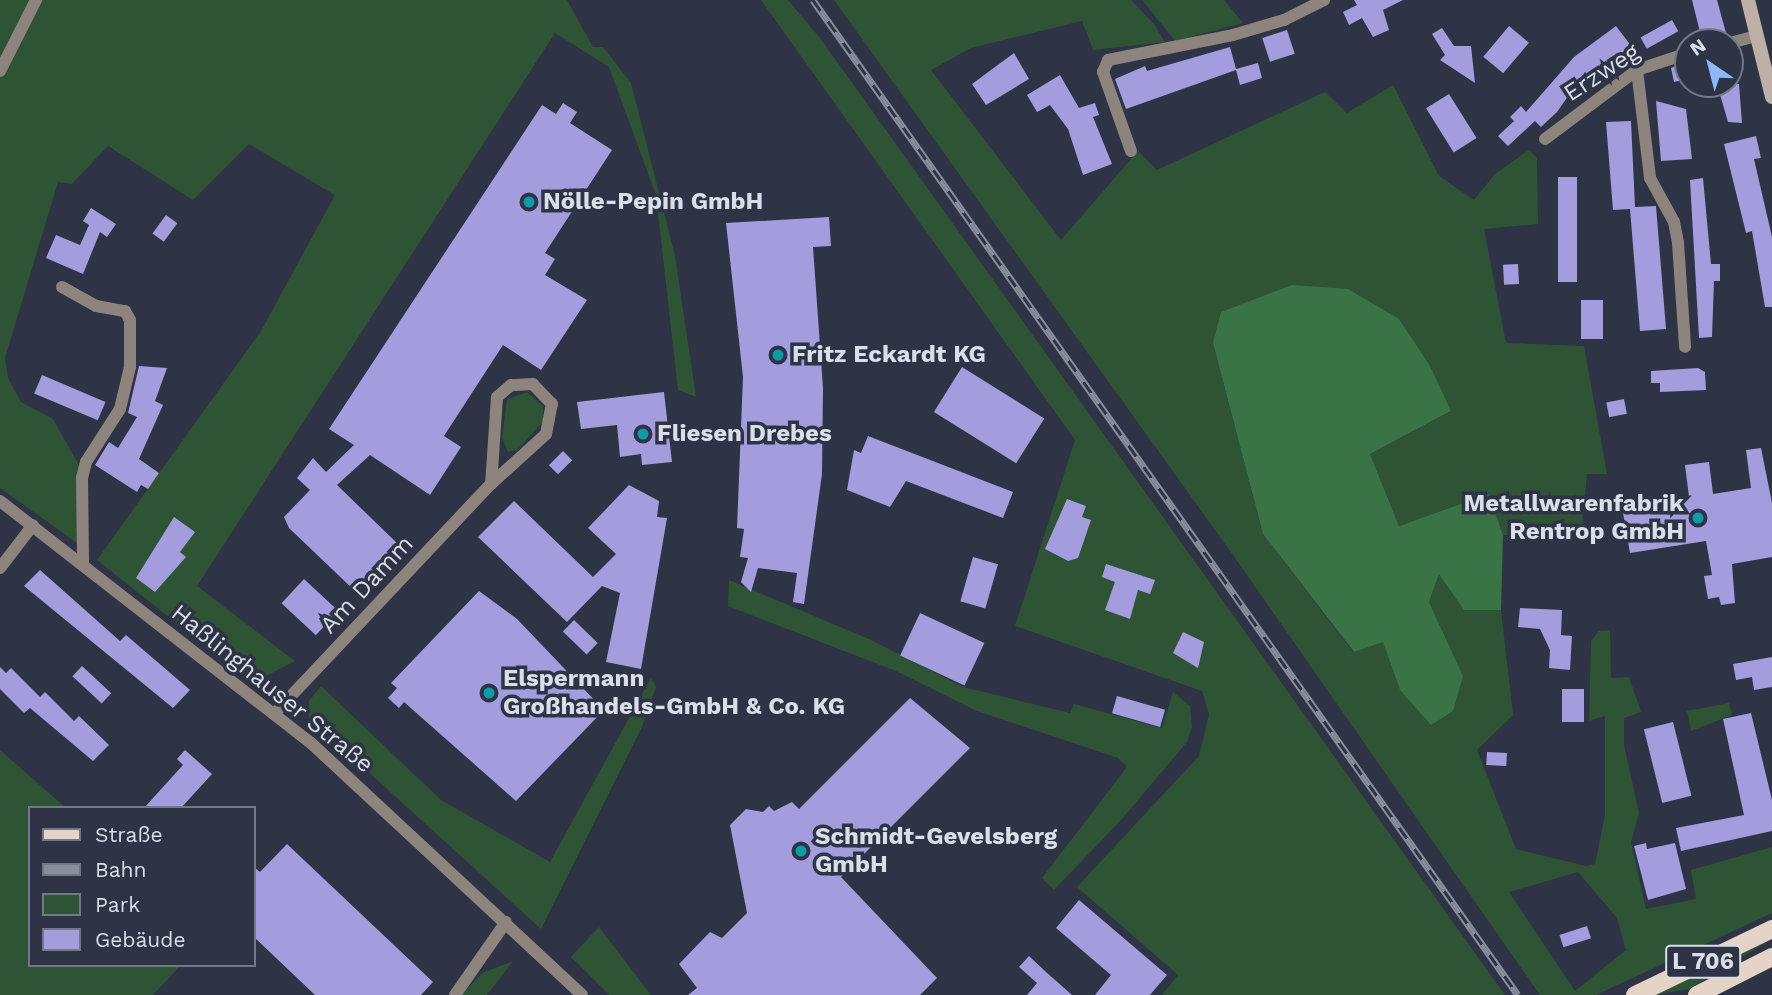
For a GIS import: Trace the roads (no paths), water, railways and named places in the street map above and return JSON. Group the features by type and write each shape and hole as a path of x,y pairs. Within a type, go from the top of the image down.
{"main road":[{"path":"1748,0 1772,97"},
{"name":"L 706","path":"1635,995 1772,929"},
{"name":"L 706","path":"1697,995 1772,957"}],"street":[{"path":"0,71 36,0"},
{"path":"1131,151 1103,72 1108,60 1233,35 1284,20 1324,0"},
{"path":"1744,39 1757,36"},
{"name":"Erzweg","path":"1545,139 1637,70 1674,58"},
{"path":"1637,70 1650,178 1676,232 1685,347"},
{"path":"62,287 96,306 125,311 130,320 130,367 120,409 86,462 82,478 83,564"},
{"name":"Am Damm","path":"274,714 491,484 552,424 552,404 533,384 511,385 497,397 491,484"},
{"name":"Haßlinghauser Straße","path":"0,501 274,714 408,828 582,995"},
{"path":"0,568 33,525"},
{"path":"455,995 506,922"}],"railway":[{"path":"813,0 1518,995"}],"place":[{"name":"Nölle-Pepin GmbH","path":"529,202"},
{"name":"Fritz Eckardt KG","path":"778,355"},
{"name":"Fliesen Drebes","path":"643,434"},
{"name":"Metallwarenfabrik Rentrop GmbH","path":"1698,518"},
{"name":"Elspermann Großhandels-GmbH & Co. KG","path":"489,693"},
{"name":"Schmidt-Gevelsberg GmbH","path":"801,851"}]}
